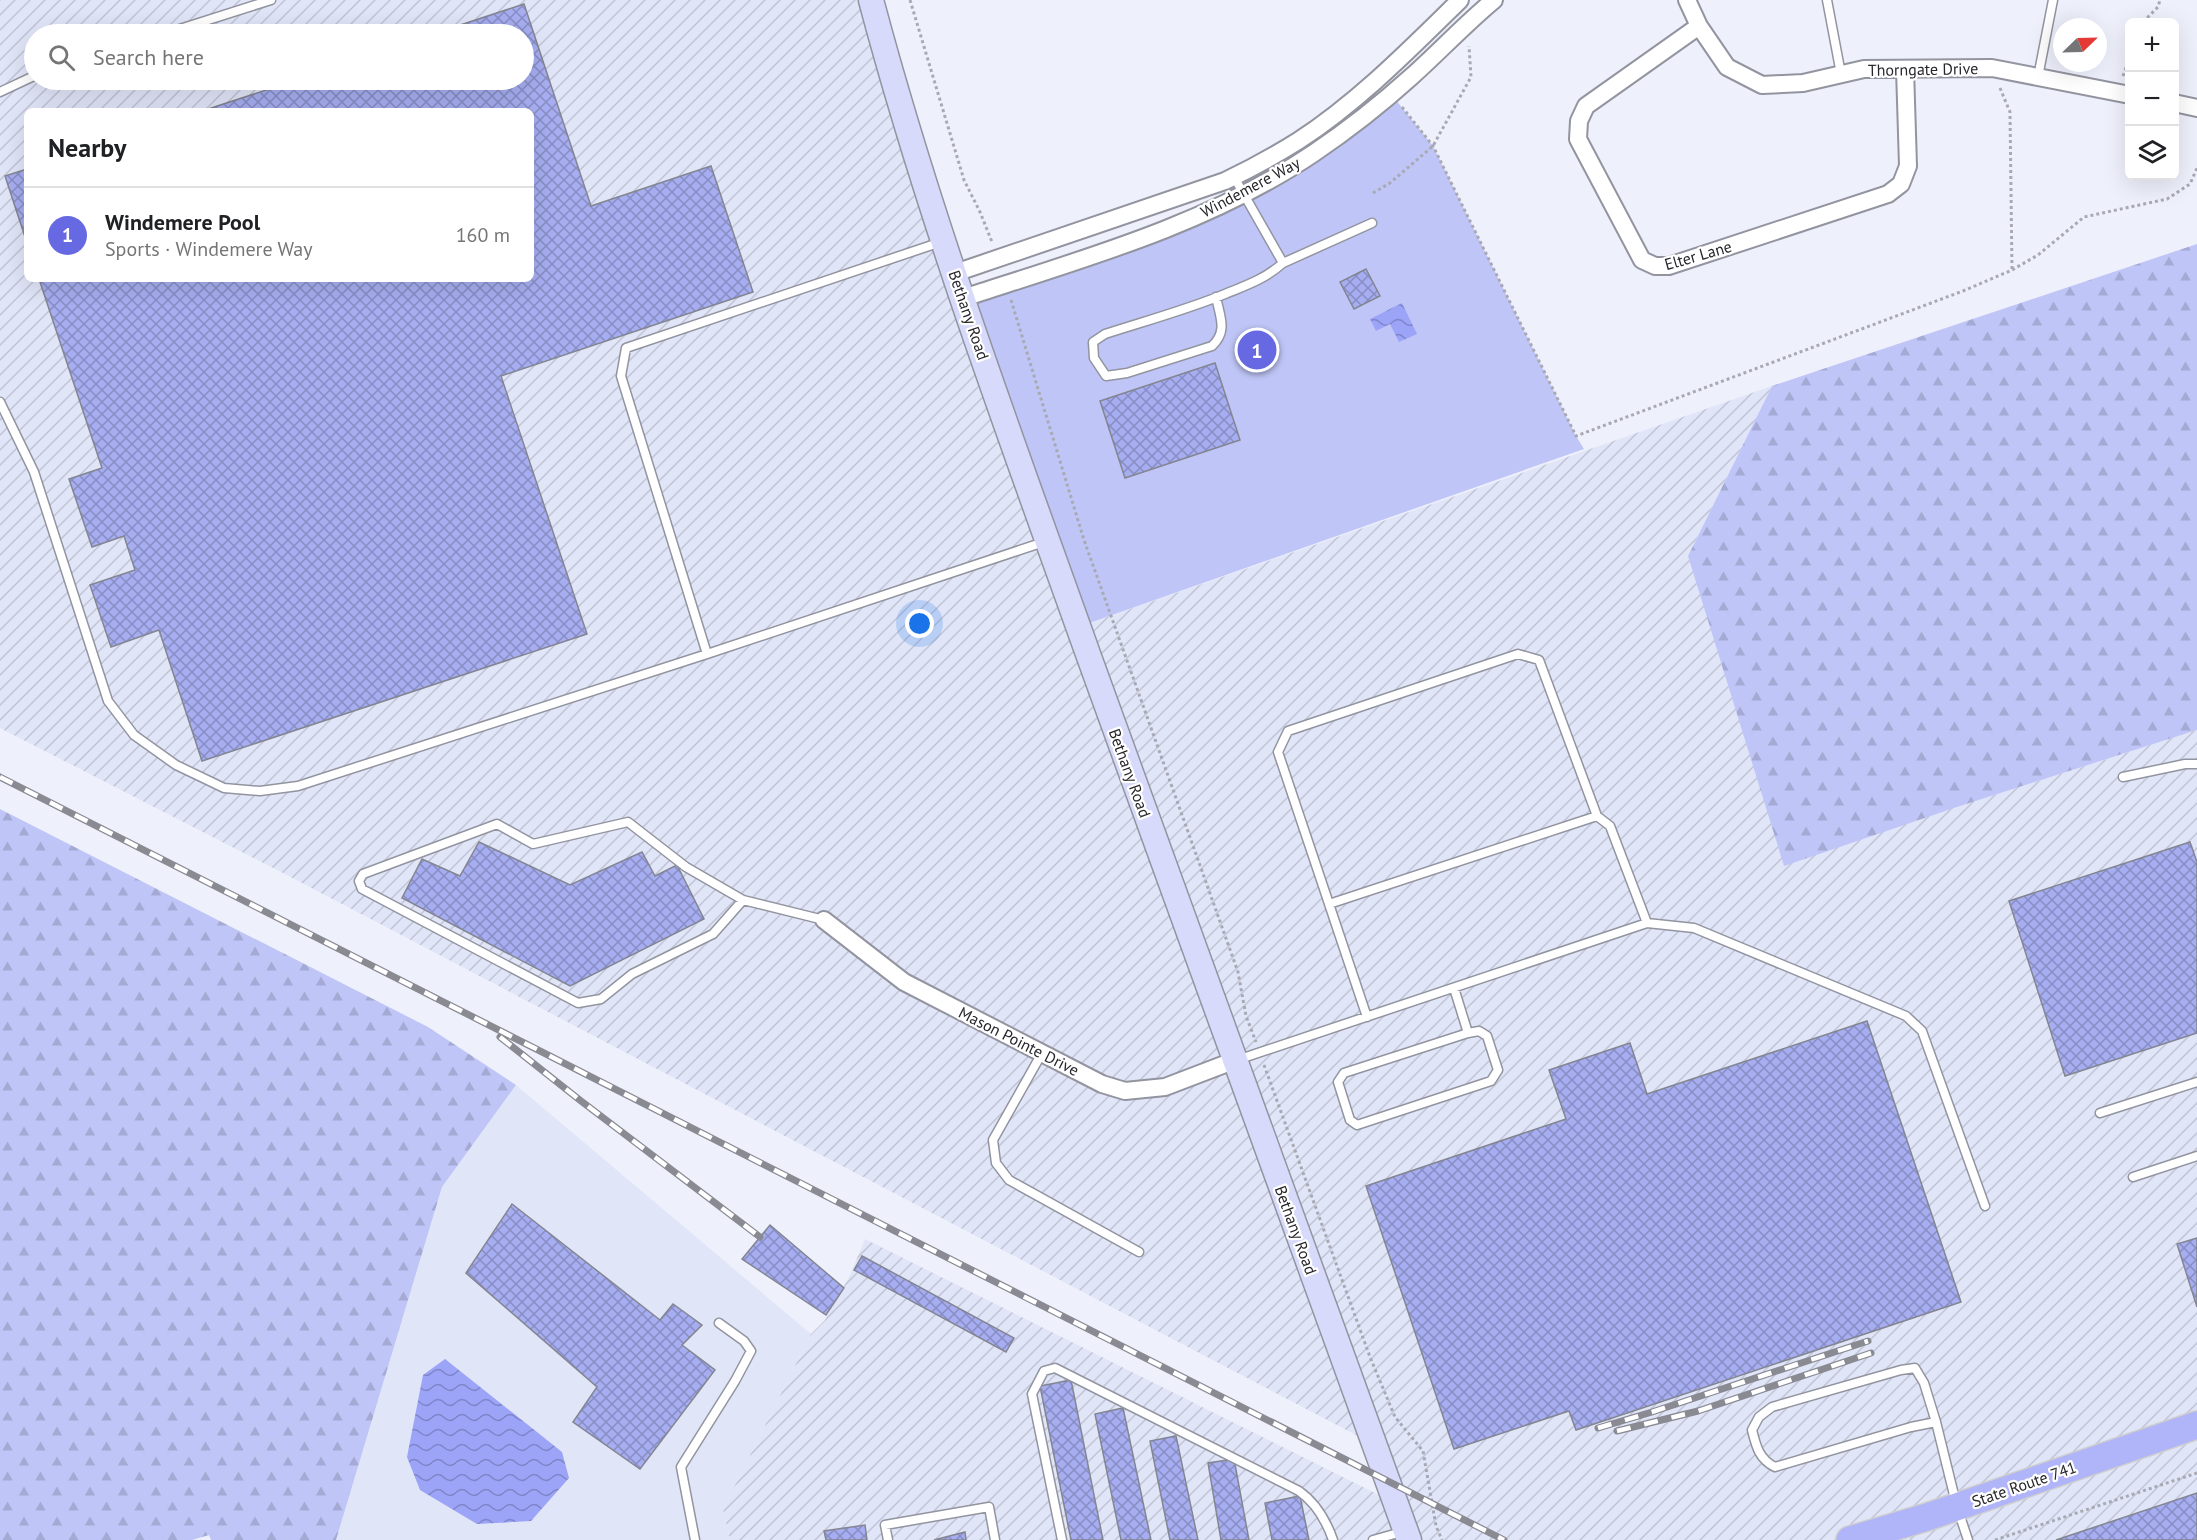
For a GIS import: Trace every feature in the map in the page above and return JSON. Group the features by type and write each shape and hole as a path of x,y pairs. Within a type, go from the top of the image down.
{"main road":[{"name":"Bethany Road","path":"872,0 904,118 1047,541 1233,1061 1407,1536"},
{"name":"State Route 741","path":"1850,1540 1957,1507 2197,1425"}],"street":[{"name":"Windemere Way","path":"955,273 1234,177 1299,140 1340,110 1380,77 1460,0"},
{"name":"Windemere Way","path":"963,298 1113,249 1178,224 1242,194 1313,154 1359,122 1494,0"},
{"name":"Thorngate Drive","path":"1687,0 1699,26 1727,67 1762,85 1803,83 1864,69 1992,68 2125,93"},
{"name":"Elter Lane","path":"1699,26 1586,106 1579,121 1578,139 1642,260 1655,266 1670,266 1888,194 1901,184 1908,166 1905,69"},
{"path":"2179,104 2197,108"},
{"name":"Mason Pointe Drive","path":"824,920 904,982 1102,1084 1125,1091 1165,1087 1233,1061"}],"lane":[{"path":"195,24 271,0"},
{"path":"1827,0 1841,74"},
{"path":"2038,77 2053,0"},
{"path":"0,92 24,81"},
{"path":"1234,177 1283,263"},
{"path":"1216,297 1222,326 1221,338 1212,346 1127,373 1106,376 1094,358 1093,342 1105,334 1193,307 1216,297 1267,277 1283,263 1372,223"},
{"path":"707,654 621,376 626,348 944,240"},
{"path":"0,402 34,472 108,701 134,735 176,765 224,788 260,791 298,786 1047,541"},
{"path":"1366,1017 1278,752 1288,731 1518,654 1539,660 1597,816 1610,826 1647,923"},
{"path":"2123,777 2185,764 2197,764"},
{"path":"1329,904 1597,816"},
{"path":"743,900 713,934 632,974 602,999 578,1003 362,889 359,881 363,874 497,824 533,844 628,822 686,867 743,900 824,920"},
{"path":"1233,1061 1647,923 1694,927 1906,1016 1922,1031 1985,1206"},
{"path":"1454,988 1468,1033"},
{"path":"1479,1031 1487,1036 1498,1070 1491,1081 1357,1125 1350,1120 1338,1082 1344,1073 1468,1033 1479,1031"},
{"path":"1042,1053 993,1140 996,1163 1009,1180 1139,1252"},
{"path":"2100,1113 2197,1082"},
{"path":"2133,1177 2197,1156"},
{"path":"695,1540 681,1467 735,1381 751,1351 744,1341 719,1323"},
{"path":"1062,1540 1032,1394 1044,1371 1055,1368 1299,1491 1312,1501 1329,1528 1333,1540"},
{"path":"1936,1422 1902,1429 1775,1467 1765,1462 1756,1447 1752,1430 1759,1418 1772,1407 1915,1368 1924,1383 1936,1422 1957,1507 1968,1540"},
{"path":"888,1540 885,1525 989,1507 995,1540"},
{"path":"1373,1540 1407,1536"}],"path":[{"path":"910,0 964,180 994,248"},
{"path":"2147,18 2158,7 2160,0"},
{"path":"1372,193 1390,183 1433,146 1471,77 1467,24"},
{"path":"1992,68 2010,112 2012,270"},
{"path":"1391,94 1433,146 1576,436 1952,296 2012,270 2038,255 2084,217 2167,199 2190,184 2197,168"},
{"path":"1009,292 1084,540 1238,972 1246,1016 1370,1357 1395,1417 1423,1451 1436,1526 1442,1540"},
{"path":"1995,1540 2197,1473"}],"shaded area":[{"path":"0,0 871,0 1078,627 1772,386 1688,556 1954,808 2197,730 2197,1540 730,1540 723,1509 811,1334 825,1320 849,1277 865,1239 1395,1503 1375,1445 281,872 0,728"},
{"path":"516,1085 811,1334 723,1509 730,1540 336,1540 442,1187"}],"green space":[{"path":"1391,94 1433,146 1584,449 1078,627 963,298 1241,195"},
{"path":"2197,244 2197,730 1954,808 1784,866 1688,556 1772,386"},
{"path":"0,809 428,1027 516,1085 442,1187 336,1540 211,1540 209,1535 192,1540 0,1540"}],"water":[{"path":"1402,303 1417,334 1399,342 1390,324 1376,331 1370,319"},
{"path":"445,1359 562,1452 569,1478 531,1521 477,1524 420,1490 407,1457 423,1375"}],"building":[{"path":"524,4 531,24 463,24"},
{"path":"534,34 591,206 711,166 753,292 501,376 587,634 202,761 159,630 111,647 90,585 135,570 124,536 92,547 69,479 102,468 40,282 534,282 534,108 211,108 266,90 534,90"},
{"path":"24,170 24,234 5,176"},
{"path":"1366,269 1380,296 1354,309 1340,282"},
{"path":"1215,363 1240,440 1125,478 1100,401"},
{"path":"479,842 570,885 642,852 655,876 677,865 704,919 570,986 402,898 422,859 460,876"},
{"path":"2190,842 2197,862 2197,1033 2065,1076 2009,901"},
{"path":"1867,1021 1961,1302 1576,1430 1569,1411 1454,1449 1366,1186 1566,1119 1549,1070 1630,1043 1647,1094"},
{"path":"512,1204 660,1320 673,1304 702,1325 682,1345 715,1370 640,1469 573,1422 597,1387 466,1273"},
{"path":"770,1225 844,1288 826,1315 742,1259"},
{"path":"2197,1238 2197,1307 2177,1244"},
{"path":"862,1256 1014,1338 1006,1352 854,1270"},
{"path":"1071,1380 1103,1540 1071,1540 1040,1386"},
{"path":"1123,1408 1151,1540 1121,1540 1095,1414"},
{"path":"1176,1436 1198,1540 1170,1540 1150,1441"},
{"path":"1234,1459 1249,1540 1221,1540 1208,1463"},
{"path":"2197,1493 2197,1540 2056,1540"},
{"path":"1300,1496 1309,1540 1272,1540 1265,1503"},
{"path":"865,1525 867,1540 826,1540 824,1531"},
{"path":"965,1532 966,1540 934,1540"}],"railway":[{"path":"0,777 1504,1540"},
{"path":"500,1037 760,1237"},
{"path":"1598,1428 1868,1341"},
{"path":"1617,1431 1698,1411 1871,1353"}],"place":[{"name":"Windemere Pool","path":"1257,350"}]}
